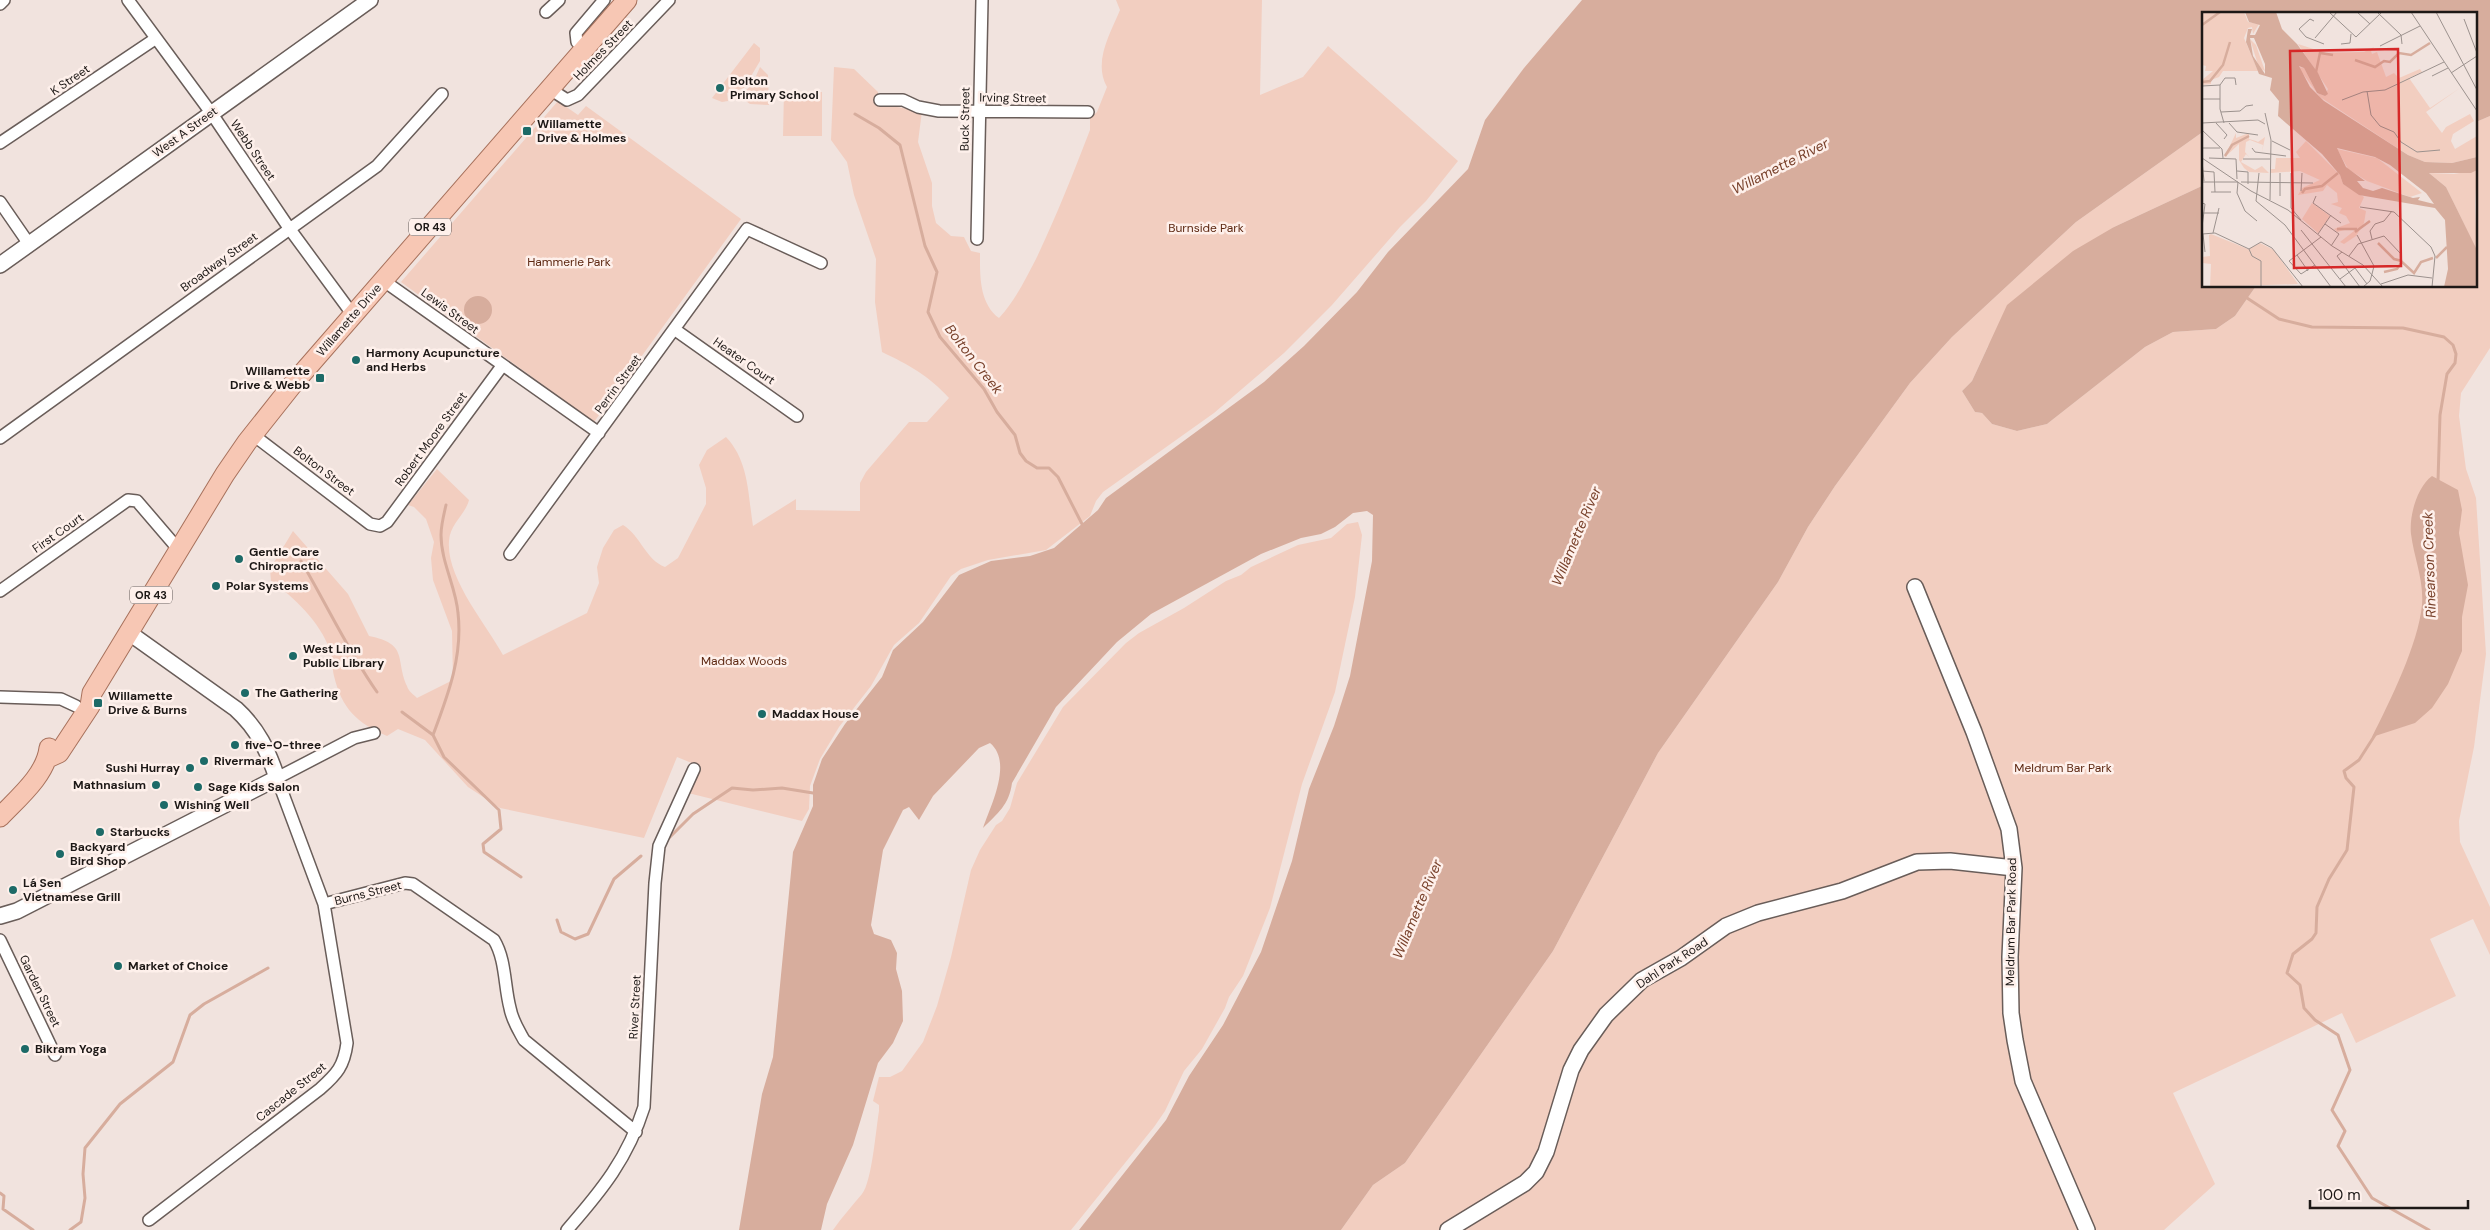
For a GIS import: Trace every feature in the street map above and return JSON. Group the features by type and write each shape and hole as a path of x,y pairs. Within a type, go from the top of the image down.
{"main road":[{"name":"Willamette Drive","path":"48,758 59,753 90,706 92,692 225,474 252,434 627,0"},
{"name":"Willamette Drive","path":"0,817 26,790 48,758 49,745 80,700 92,692"}],"street":[{"path":"0,4 4,0"},
{"name":"Webb Street","path":"128,0 212,114 289,228 353,315"},
{"name":"West A Street","path":"0,265 370,0"},
{"path":"546,12 559,0"},
{"path":"585,48 577,42 576,33 604,0"},
{"name":"Holmes Street","path":"550,90 567,100 578,95 669,0"},
{"name":"Buck Street","path":"977,239 982,0"},
{"name":"K Street","path":"0,143 155,39"},
{"name":"Broadway Street","path":"0,438 377,166 442,94"},
{"name":"Irving Street","path":"880,100 903,100 918,107 939,111 1088,112"},
{"path":"0,202 29,244"},
{"name":"Perrin Street","path":"510,554 747,229 822,263"},
{"name":"Lewis Street","path":"384,281 599,433"},
{"name":"Heater Court","path":"674,329 798,416"},
{"name":"Robert Moore Street","path":"380,526 387,522 502,366"},
{"name":"Bolton Street","path":"252,434 370,524 380,526"},
{"name":"First Court","path":"0,591 125,502 133,499 140,504 179,550"},
{"name":"Meldrum Bar Park Road","path":"1915,587 2003,810 2012,845 2014,868 2010,943 2010,990 2011,1013 2018,1057 2033,1106 2087,1230"},
{"name":"Burns Street","path":"128,632 236,709 247,719 263,741 324,904 405,883 413,884 494,940 500,952 510,1009 515,1024 524,1040 636,1132"},
{"path":"0,697 61,699 76,706"},
{"path":"0,916 17,911 69,885 354,738 374,733"},
{"name":"River Street","path":"567,1230 610,1180 636,1132 644,1107 655,883 659,846 694,769"},
{"name":"Dahl Park Road","path":"1448,1230 1526,1183 1536,1172 1546,1152 1571,1070 1581,1050 1606,1015 1642,980 1681,958 1726,926 1758,913 1842,891 1917,862 1932,860 2014,868"},
{"name":"Cascade Street","path":"149,1220 320,1089 335,1076 345,1060 347,1043 324,904"},
{"name":"Garden Street","path":"0,940 55,1055"}],"green space":[{"path":"1116,0 1262,0 1260,95 1303,77 1328,46 1458,161 1426,201 1400,227 1332,305 1284,353 1214,413 1103,492 1096,501 1090,516 1046,550 988,560 961,569 951,576 919,623 894,645 871,686 839,727 820,759 810,786 809,809 802,821 688,793 699,766 677,757 644,838 500,808 468,787 425,740 398,729 387,736 367,726 352,714 337,688 331,653 326,640 305,611 271,581 270,569 293,531 348,594 369,636 382,639 395,648 408,688 417,698 453,680 452,631 433,580 431,558 434,542 426,519 414,507 408,505 437,469 469,500 450,535 450,555 460,585 503,655 587,613 599,583 597,567 603,548 614,530 623,525 629,529 658,564 665,567 678,558 706,504 706,488 699,465 707,450 726,437 734,446 743,468 753,526 796,499 796,510 860,511 860,483 866,472 909,422 927,422 949,398 918,371 882,352 875,302 876,259 854,195 847,162 831,140 834,67 854,69 878,92 878,104 922,111 918,142 932,183 932,206 936,223 951,236 964,237 971,251 980,253 984,297 992,312 999,318 1015,297 1036,259 1090,130 1090,118 1097,112 1107,87 1103,77 1102,58 1104,48 1120,10"},
{"path":"754,43 760,48 760,61 744,88 727,93 728,101 722,102 712,98"},
{"path":"760,67 768,75 769,105 750,104 739,96 752,85"},
{"path":"784,91 822,92 822,136 783,136"},
{"name":"Hammerle Park","path":"558,101 578,115 586,106 741,219 594,422 401,282"},
{"name":"Meldrum Bar Park","path":"2490,116 2490,348 2461,393 2459,416 2466,469 2476,498 2486,654 2474,747 2459,821 2460,842 2490,907 2490,955 2473,919 2430,939 2456,996 2356,1043 2342,1013 2173,1093 2215,1184 2164,1230 1341,1230 1373,1185 1405,1163 1553,951 1658,753 1778,582 1808,527 1835,486 1910,383 1952,337 2076,222 2202,132 2202,186 2114,227 1988,346 1972,381 1962,391 1975,412 1982,413 1992,424 2017,431 2047,424 2145,347 2173,332 2216,329 2235,316 2255,288 2478,288 2478,121"},
{"path":"1358,522 1362,535 1355,597 1335,692 1302,784 1270,908 1243,976 1229,997 1225,1008 1202,1049 1184,1071 1165,1111 1154,1127 1071,1230 833,1230 865,1188 873,1154 879,1111 879,1105 873,1101 879,1077 890,1077 902,1071 923,1042 937,1006 951,957 971,870 980,850 996,825 1002,821 1010,808 1017,783 1063,707 1126,643 1139,633 1184,608 1226,581 1241,575 1251,567 1298,545 1331,538 1347,524"}],"water":[{"name":"Willamette River","path":"1582,0 2490,0 2490,116 2478,121 2478,12 2202,12 2202,132 2076,222 1952,337 1910,383 1835,486 1808,527 1778,582 1658,753 1553,951 1405,1163 1373,1185 1341,1230 1079,1230 1166,1120 1189,1076 1223,1025 1261,952 1292,861 1309,789 1334,726 1350,676 1372,561 1373,515 1367,511 1353,513 1335,527 1321,534 1301,538 1261,554 1151,614 1117,642 1056,707 1012,783 1011,791 1005,803 983,828 995,796 1000,772 1000,761 997,751 990,743 979,748 933,796 919,820 909,807 903,810 883,850 871,925 874,934 891,940 897,953 896,969 902,991 903,1021 893,1043 878,1063 853,1145 827,1204 821,1230 739,1230 762,1094 773,1057 793,852 813,806 813,785 822,759 845,724 882,677 893,650 923,622 959,575 991,561 1030,556 1054,548 1098,510 1106,498 1264,382 1304,346 1357,292 1388,252 1468,169 1485,120 1524,68"},
{"path":"2202,186 2202,288 2255,288 2235,316 2216,329 2173,332 2145,347 2047,424 2017,431 1992,424 1982,413 1975,412 1962,391 1972,381 2007,305 2073,251 2114,227"},
{"path":"478,296 488,300 492,310 488,320 478,324 468,320 464,310 468,300"},
{"path":"2432,476 2458,490 2462,510 2459,533 2468,585 2462,617 2462,651 2448,684 2432,708 2415,723 2372,737 2409,655 2419,621 2422,605 2422,587 2412,543 2411,519 2418,494"}],"waterway":[{"name":"Bolton Creek","path":"855,114 879,128 900,145 925,246 937,272 928,312 940,337 984,389 997,412 1015,435 1020,453 1026,461 1037,468 1049,468 1058,477 1082,524"},
{"name":"Rinearson Creek","path":"2247,298 2279,319 2312,327 2403,328 2444,337 2453,345 2456,354 2455,363 2447,374 2440,415 2438,481"},
{"path":"433,735 453,675 459,629 457,603 443,555 441,535 446,505"},
{"path":"301,561 347,644 377,692"},
{"path":"402,712 433,735 444,757 499,810 501,829 483,844 484,852 521,877"},
{"name":"Rinearson Creek","path":"2375,735 2359,760 2344,771 2346,778 2354,787 2347,850 2329,879 2317,907 2316,933 2312,939 2293,954 2287,973 2300,985 2304,1008 2315,1020 2338,1035 2350,1070 2332,1110 2345,1131 2338,1146 2372,1198 2429,1230"},
{"path":"669,838 693,814 732,788 753,790 782,788 813,793"},
{"path":"557,920 561,932 575,939 588,934 614,879 641,856"},
{"path":"70,1230 81,1222 85,1198 83,1174 85,1148 120,1104 173,1062 190,1015 204,1004 268,968"},
{"path":"0,1193 4,1196 3,1209 33,1230"}],"place":[{"name":"Bolton Primary School","path":"720,88"},
{"name":"Willamette Drive & Holmes","path":"527,131"},
{"name":"Harmony Acupuncture and Herbs","path":"356,360"},
{"name":"Willamette Drive & Webb","path":"320,378"},
{"name":"Gentle Care Chiropractic","path":"239,559"},
{"name":"Polar Systems","path":"216,586"},
{"name":"West Linn Public Library","path":"293,656"},
{"name":"The Gathering","path":"245,693"},
{"name":"Willamette Drive & Burns","path":"98,703"},
{"name":"Maddax House","path":"762,714"},
{"name":"five-O-three","path":"235,745"},
{"name":"Rivermark","path":"204,761"},
{"name":"Sushi Hurray","path":"190,768"},
{"name":"Mathnasium","path":"156,785"},
{"name":"Sage Kids Salon","path":"198,787"},
{"name":"Wishing Well","path":"164,805"},
{"name":"Starbucks","path":"100,832"},
{"name":"Backyard Bird Shop","path":"60,854"},
{"name":"Lá Sen Vietnamese Grill","path":"13,890"},
{"name":"Market of Choice","path":"118,966"},
{"name":"Bikram Yoga","path":"25,1049"}],"park label":[{"name":"Burnside Park","path":"1206,228"},
{"name":"Maddax Woods","path":"744,661"}]}
